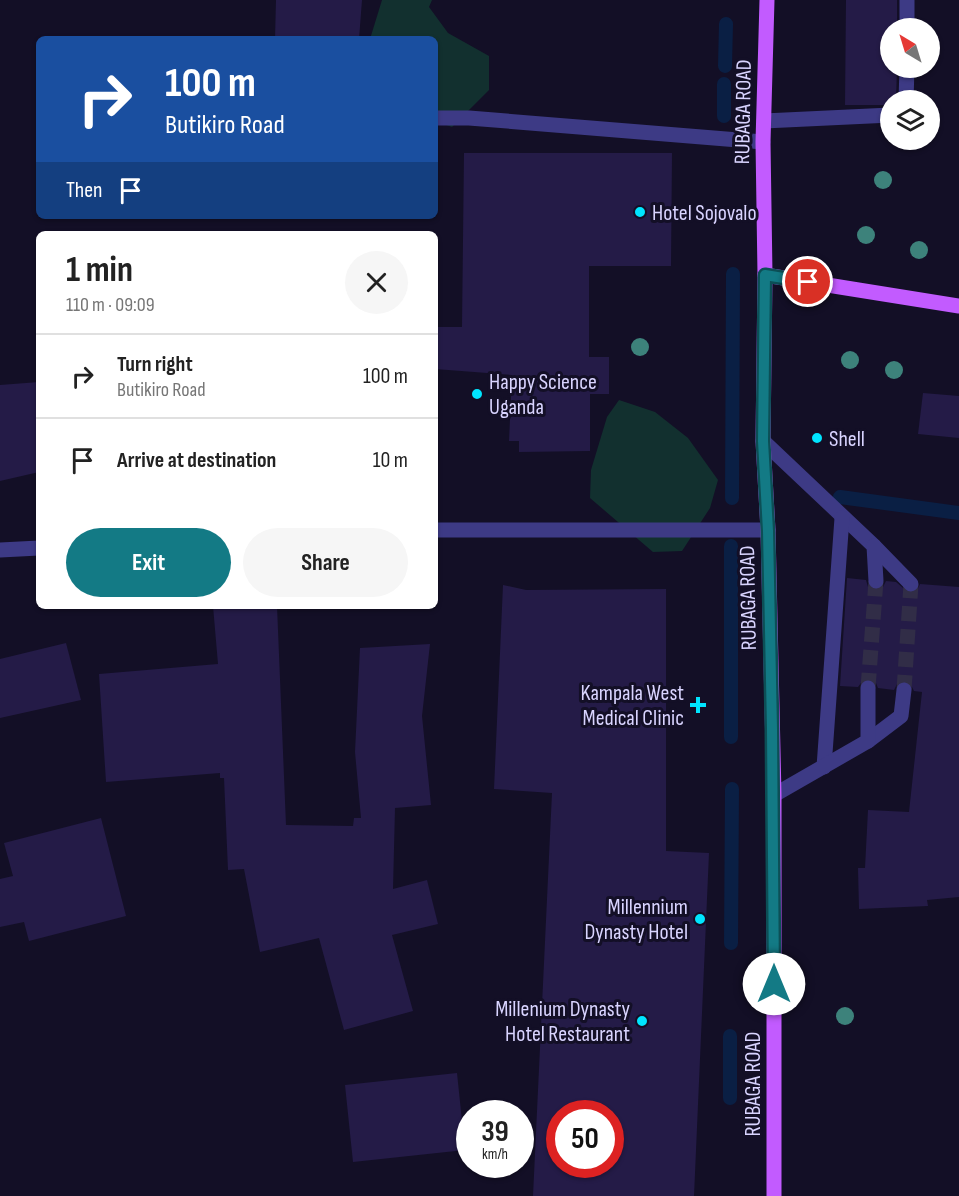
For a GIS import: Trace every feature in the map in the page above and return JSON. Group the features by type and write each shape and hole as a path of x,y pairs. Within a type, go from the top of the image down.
{"main road":[{"name":"RUBAGA ROAD","path":"766,0 763,142 765,275 763,441 768,531 774,795 774,1196"},
{"path":"765,275 959,306"}],"street":[{"path":"907,0 907,18"},
{"path":"764,121 880,116"},
{"path":"438,117 763,142"},
{"path":"763,441 911,584"},
{"path":"824,767 843,518"},
{"path":"438,530 768,531"},
{"path":"874,546 876,580"},
{"path":"0,550 36,549"},
{"path":"868,688 868,741"},
{"path":"774,795 868,741 901,716 904,690"}],"green space":[{"path":"382,0 432,0 429,7 448,33 489,56 489,90 452,127 438,122 438,36 371,36"},
{"path":"619,400 655,412 688,438 718,480 710,508 682,551 653,552 590,498 591,470 607,417"}],"building":[{"path":"276,0 362,0 359,36 275,36"},
{"path":"846,0 897,0 897,18 880,18 880,78 897,78 896,90 880,90 880,105 845,105"},
{"path":"464,153 672,153 671,266 589,266 589,357 609,357 609,394 590,394 590,451 519,452 519,441 509,441 512,375 438,369 438,327 462,327"},
{"path":"36,382 36,473 0,481 0,385"},
{"path":"923,393 959,396 959,438 918,434"},
{"path":"847,578 866,580 868,587 876,591 882,589 886,581 896,582 909,593 917,591 920,584 959,587 959,897 927,900 928,906 859,909 858,868 865,868 868,810 909,812 922,692 914,691 910,683 905,680 897,684 894,690 878,688 876,683 869,678 863,680 858,687 840,686"},
{"path":"503,585 526,590 666,589 666,851 709,853 694,1196 533,1196 552,793 494,789"},
{"path":"213,609 277,609 286,825 353,826 354,818 361,818 355,752 360,648 430,644 422,716 431,805 395,808 393,889 427,880 438,924 392,935 413,1011 344,1030 319,938 260,952 244,869 228,870 224,778 220,778 220,773 106,782 99,674 218,664"},
{"path":"66,643 81,700 0,718 0,659"},
{"path":"101,818 126,916 29,941 24,922 0,927 0,879 13,876 4,843"},
{"path":"457,1073 460,1100 456,1100 456,1151 353,1162 345,1085"}],"waterway":[{"path":"725,66 726,24"},
{"path":"724,84 724,116"},
{"path":"732,498 733,274"},
{"path":"840,497 959,513"},
{"path":"731,546 731,737"},
{"path":"731,943 732,789"},
{"path":"730,1036 730,1098"}],"tunnel":[{"path":"868,688 876,581"},
{"path":"904,690 911,584"}],"place":[{"name":"Hotel Sojovalo","path":"640,212"},
{"name":"Happy Science Uganda","path":"477,394"},
{"name":"Shell","path":"817,438"},
{"name":"Kampala West Medical Clinic","path":"698,705"},
{"name":"Millennium Dynasty Hotel","path":"700,919"},
{"name":"Millenium Dynasty Hotel Restaurant","path":"642,1021"}],"route":[{"path":"774,984 774,795 768,531 763,441 765,275 808,282"}]}
